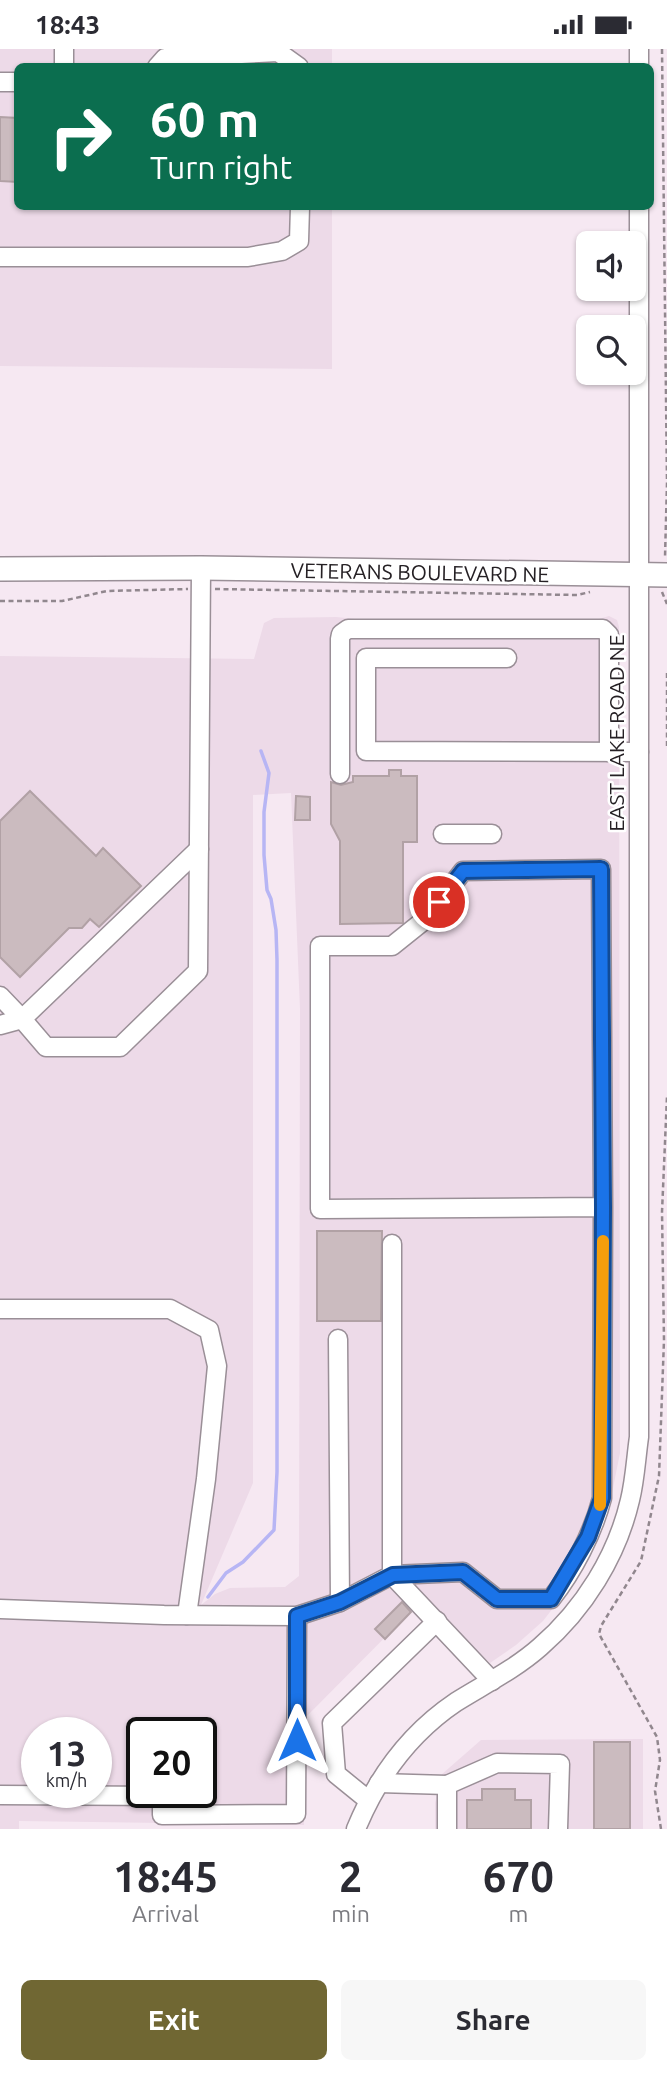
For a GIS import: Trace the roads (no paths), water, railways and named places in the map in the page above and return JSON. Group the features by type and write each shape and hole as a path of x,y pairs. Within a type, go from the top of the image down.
{"main road":[{"name":"VETERANS BOULEVARD NE","path":"0,556 201,579"},
{"name":"VETERANS BOULEVARD NE","path":"0,569 201,579 639,575 664,584"}],"street":[{"path":"161,63 165,58 278,53 293,63"},
{"path":"0,257 248,257 282,251 299,241 300,210"},
{"name":"EAST LAKE ROAD NE","path":"356,1829 368,1800 419,1730 542,1646 579,1606 618,1543 631,1498 639,1437 639,210"},
{"path":"0,996 46,1047 120,1047 198,971 201,579"},
{"path":"340,774 340,639 341,633 348,629 603,629 609,635 608,752"},
{"path":"508,658 366,658 366,751 639,752"},
{"path":"443,834 492,834"},
{"path":"0,1025 22,1019 200,849"},
{"path":"0,1609 297,1616 340,1602 393,1575 463,1572 497,1599 551,1599 588,1537 602,1498 603,1207 601,869 463,871 427,918 392,946 320,946 320,1209 603,1207"},
{"path":"392,1244 393,1575 492,1681"},
{"path":"0,1309 170,1310 209,1330 217,1366 206,1479 187,1615"},
{"path":"338,1339 340,1602"},
{"path":"0,1794 162,1796 162,1815 296,1814 297,1616"},
{"path":"368,1800 337,1774 332,1723 437,1622"},
{"path":"379,1783 447,1785 497,1763 560,1764 558,1829"},
{"path":"447,1785 447,1829"}],"waterway":[{"path":"208,1597 226,1573 243,1562 274,1530 277,1472 277,960 276,930 267,890 264,855 264,812 269,773 261,751"}]}
